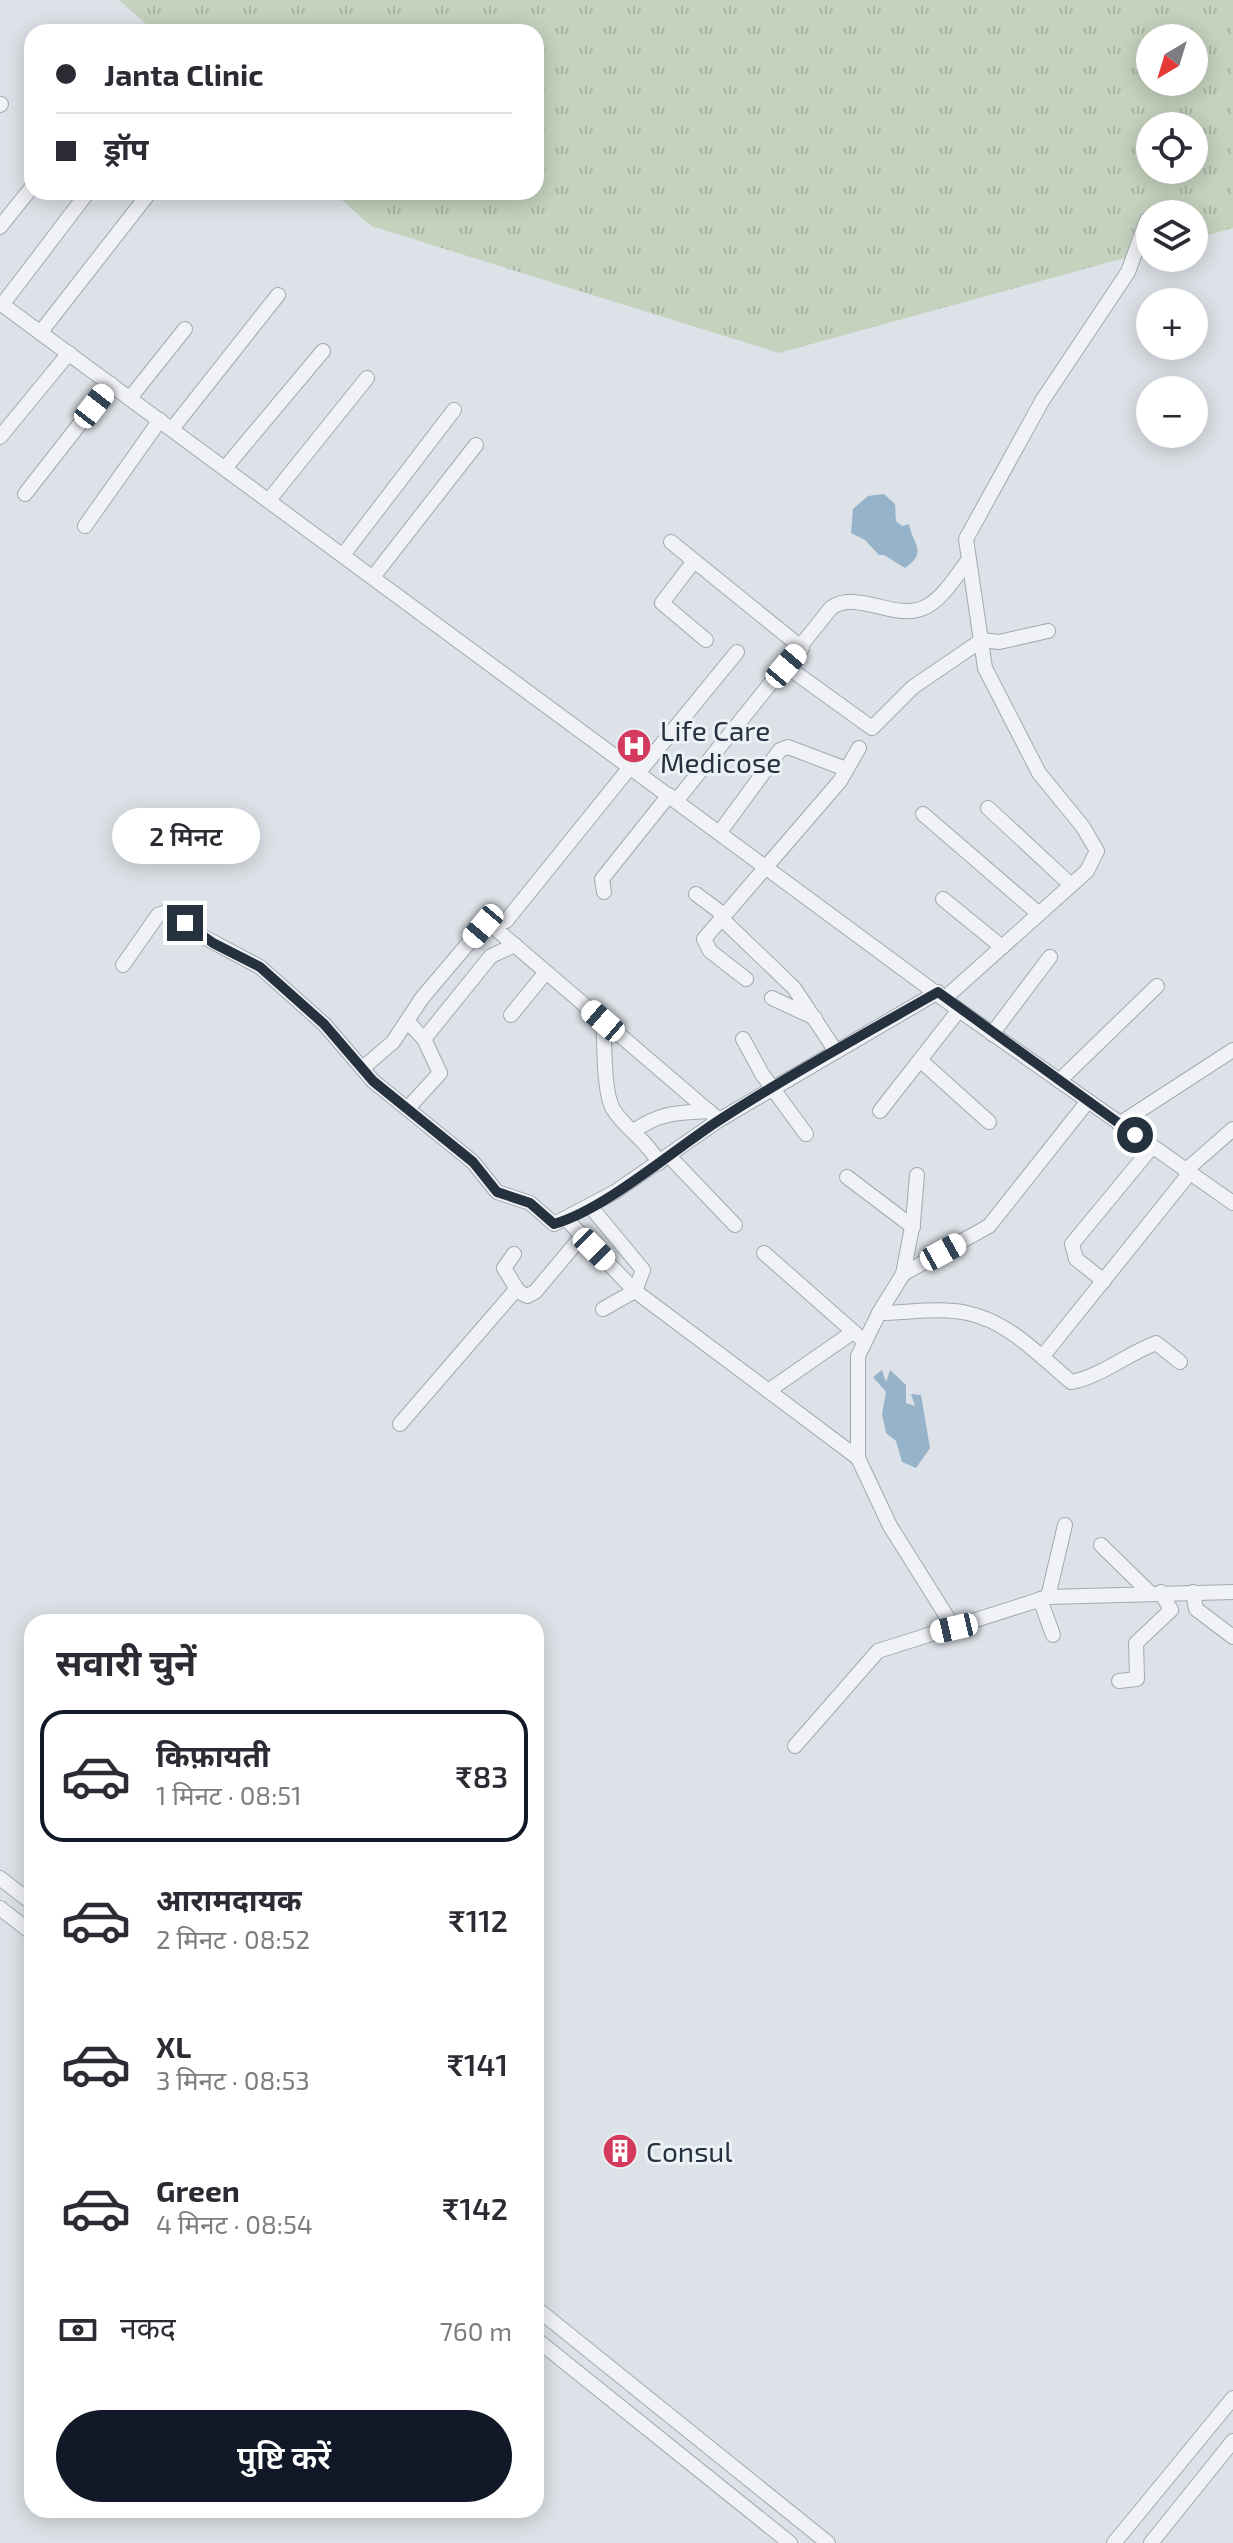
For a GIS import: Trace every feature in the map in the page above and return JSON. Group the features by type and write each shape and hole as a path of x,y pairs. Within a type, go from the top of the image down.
{"street":[{"path":"0,227 24,197"},
{"path":"82,200 1,304 959,1010 1233,1203"},
{"path":"40,333 144,200"},
{"path":"123,965 158,915 170,911 200,935 260,967 324,1024 373,1081 473,1162 497,1192 530,1203 549,1223 566,1219 590,1206 664,1159 714,1116 772,1088 835,1050 942,995 1002,947 1087,871 1097,851 1095,844 1039,773 985,668 966,539 1042,401 1128,272 1136,250"},
{"path":"85,526 166,425 278,295"},
{"path":"130,398 185,329"},
{"path":"225,468 323,351"},
{"path":"0,437 69,353"},
{"path":"269,500 367,378"},
{"path":"25,494 111,384"},
{"path":"343,555 454,410"},
{"path":"373,577 476,445"},
{"path":"671,542 802,648"},
{"path":"694,561 657,598 706,640"},
{"path":"604,892 602,879 838,603 914,611 934,602 967,562"},
{"path":"786,666 872,728 913,687 982,640 999,642 1048,631"},
{"path":"506,921 737,652"},
{"path":"720,832 780,750 788,747 846,769"},
{"path":"746,979 705,947 706,937 829,794 859,748"},
{"path":"988,808 1071,885"},
{"path":"923,814 1039,914"},
{"path":"696,894 794,988 835,1050"},
{"path":"943,899 1002,947"},
{"path":"364,1067 388,1048 483,926 490,924 714,1116"},
{"path":"424,1039 491,956 515,945"},
{"path":"992,1034 1050,957"},
{"path":"511,1015 546,972"},
{"path":"1059,1081 1157,986"},
{"path":"772,998 815,1018"},
{"path":"880,1111 959,1010"},
{"path":"407,1021 424,1039 440,1073 408,1108"},
{"path":"603,1021 609,1098 614,1111 735,1225"},
{"path":"743,1039 772,1088 806,1134"},
{"path":"1119,1124 1233,1050"},
{"path":"920,1060 989,1122"},
{"path":"903,1274 989,1226 1088,1101"},
{"path":"634,1131 657,1115 671,1111 714,1116"},
{"path":"1042,1357 1187,1173 1233,1129"},
{"path":"1104,1281 1076,1259 1072,1244 1152,1147"},
{"path":"768,1391 859,1337 879,1313 903,1274 913,1227 917,1175"},
{"path":"847,1177 913,1227"},
{"path":"590,1206 643,1270 635,1291 603,1309"},
{"path":"566,1219 635,1291 858,1458"},
{"path":"514,1254 504,1268 518,1291 527,1296 535,1292 582,1236"},
{"path":"764,1253 859,1337"},
{"path":"400,1424 518,1291"},
{"path":"879,1313 964,1312 977,1315 1020,1339 1071,1382 1093,1376 1127,1354 1156,1343 1180,1362"},
{"path":"859,1337 858,1458 890,1526 954,1628"},
{"path":"1053,1635 1044,1598 1065,1525"},
{"path":"1101,1545 1171,1610 1136,1643 1137,1679 1119,1681"},
{"path":"1193,1592 1196,1609 1233,1637"},
{"path":"795,1746 878,1651 1044,1598 1233,1592"},
{"path":"0,1878 24,1897"},
{"path":"0,1908 24,1927"},
{"path":"544,2314 828,2543"},
{"path":"544,2345 790,2543"},
{"path":"1114,2543 1233,2398"},
{"path":"1151,2543 1233,2441"}],"green space":[{"path":"119,0 1233,0 1233,228 1208,235 1208,200 1136,200 1136,255 779,353 371,226 342,200 544,200 544,24 146,24"}],"water":[{"path":"884,494 895,504 896,521 902,526 909,524 917,548 916,557 905,568 879,555 865,540 851,533 853,509 868,496"},
{"path":"882,1370 886,1382 890,1370 906,1385 906,1403 915,1406 911,1394 921,1395 930,1448 916,1468 902,1462 896,1441 886,1433 882,1414 886,1392 873,1377"}],"place":[{"name":"Life Care Medicose","path":"634,746"},
{"name":"Consul","path":"620,2151"}],"route":[{"path":"185,923 213,943 244,956 260,967 324,1024 373,1081 473,1162 497,1192 507,1198 530,1203 549,1223 557,1224 615,1192 719,1120 938,992 1135,1135"}]}
